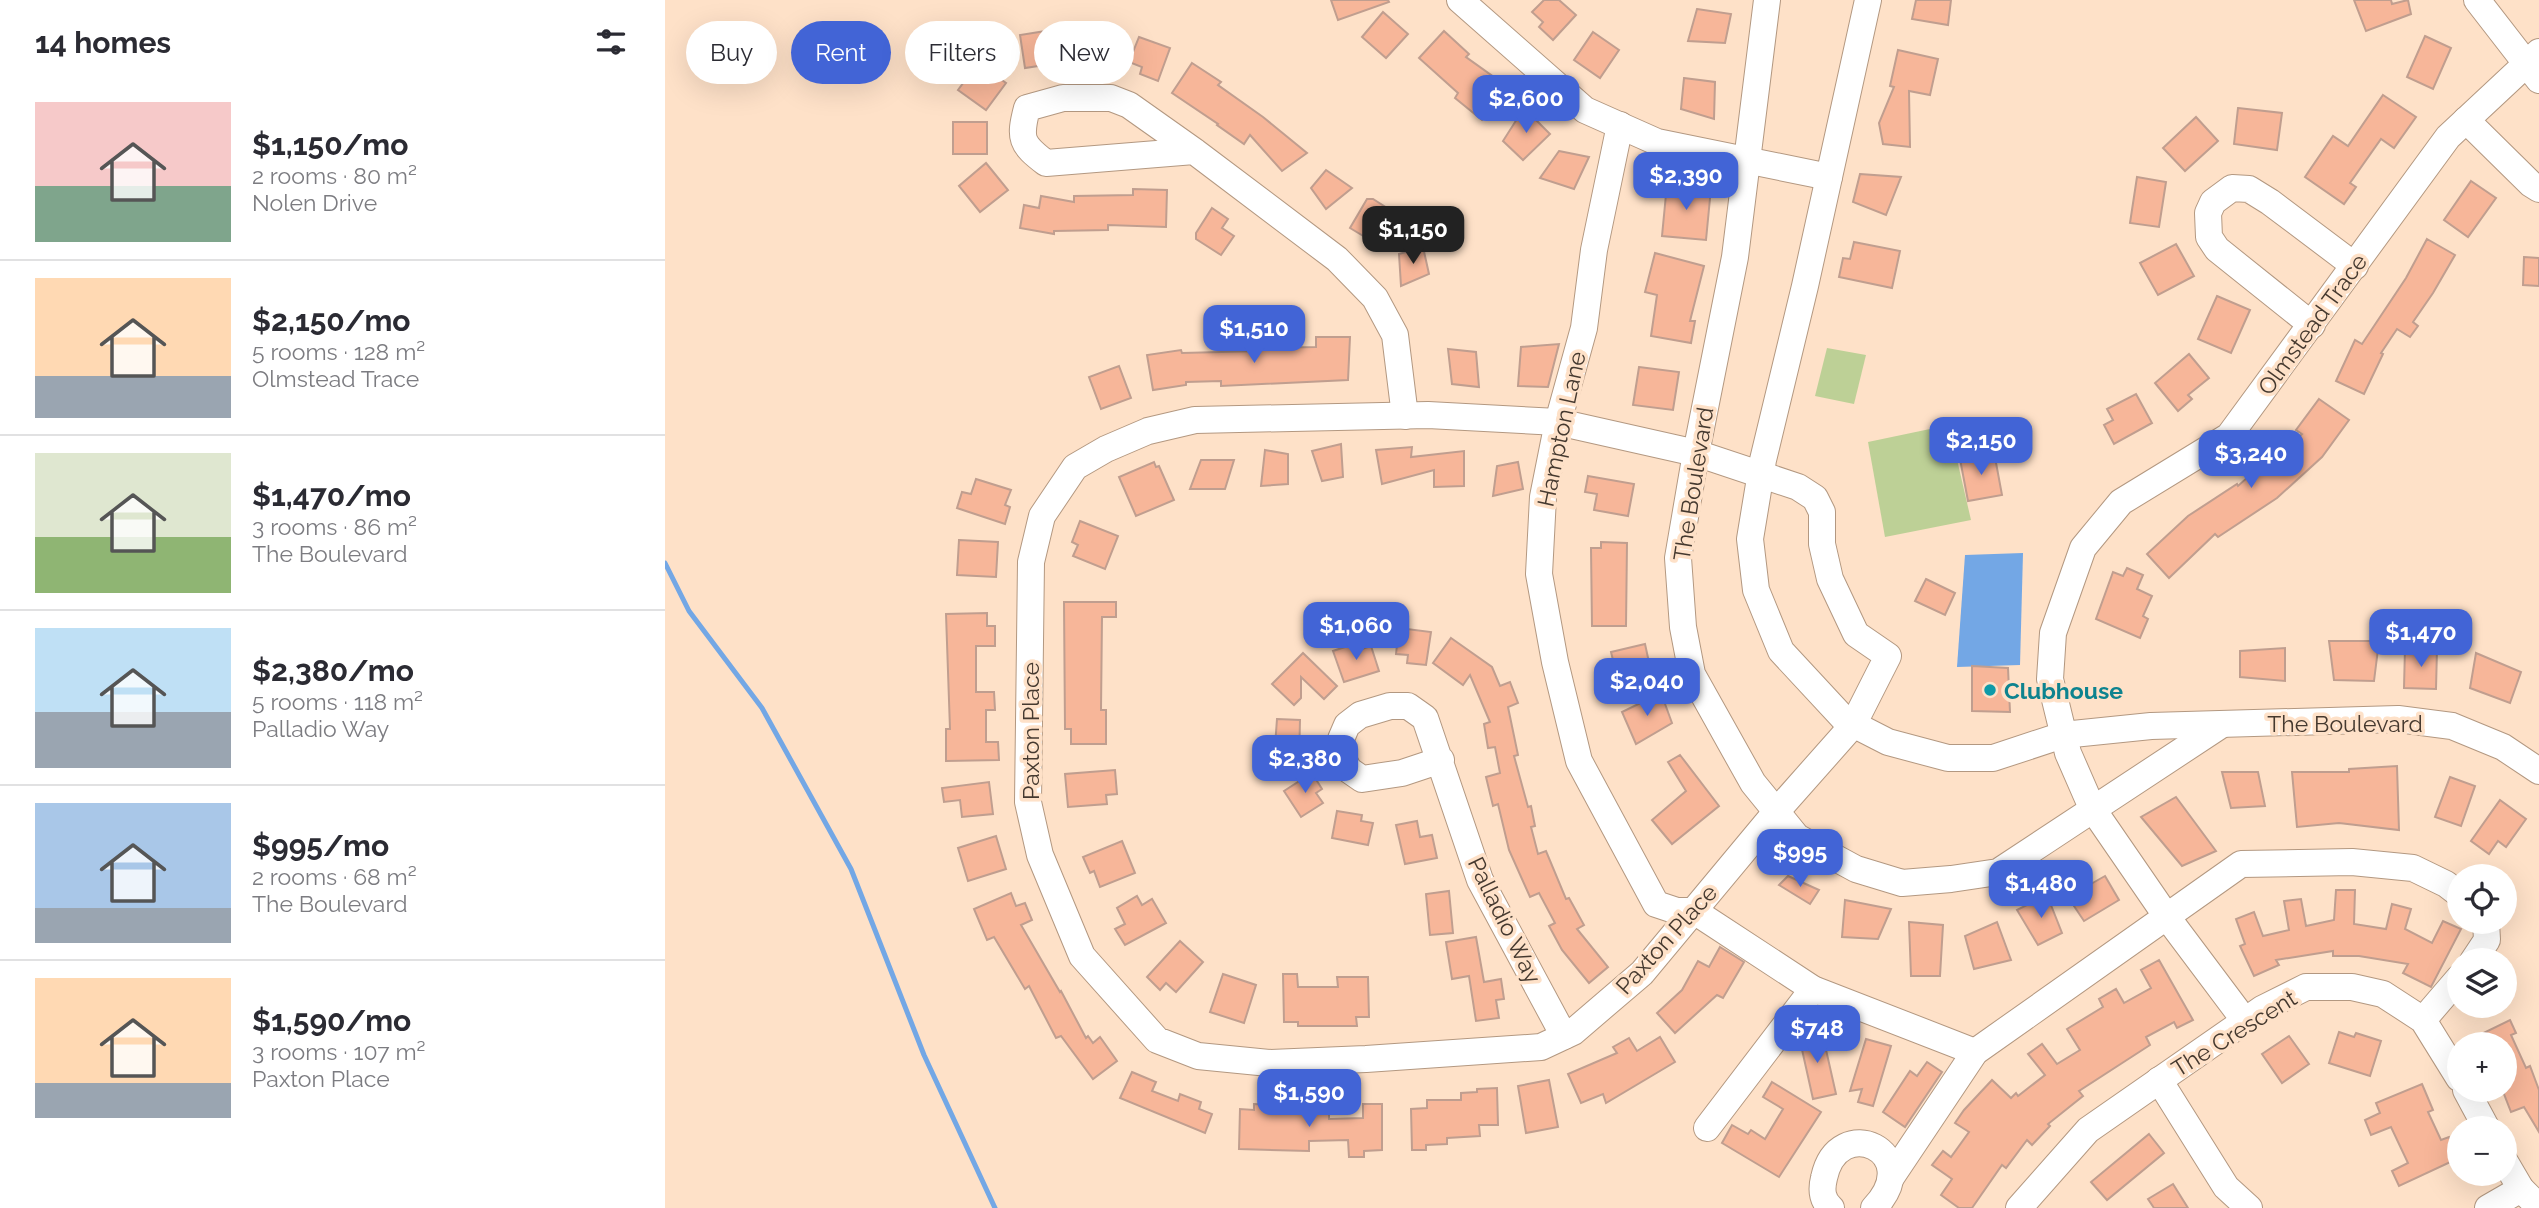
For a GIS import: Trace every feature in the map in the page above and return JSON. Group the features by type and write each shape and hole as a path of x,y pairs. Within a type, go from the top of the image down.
{"street":[{"path":"1460,0 1585,110 1657,142 1829,177"},
{"name":"The Boulevard","path":"1767,0 1735,257 1678,558 1683,626 1692,674 1753,783 1797,837 1856,869 1902,883 1951,879 1998,872 2223,724"},
{"name":"The Boulevard","path":"1868,0 1761,474 1750,539 1756,590 1781,651 1845,720 1888,742 1948,758 1993,758 2063,735 2151,726 2397,719 2452,726 2503,747 2539,771"},
{"path":"2477,0 2535,64"},
{"name":"Olmstead Trace","path":"2245,1021 2167,917 2092,808 2068,753 2050,679 2053,633 2083,548 2121,502 2229,436 2448,138 2535,64"},
{"path":"1194,150 1046,163 1027,148 1021,128 1027,108 1063,98 1111,98 1129,105 1194,150 1337,259 1375,298 1395,335 1405,416"},
{"path":"2466,120 2539,189"},
{"name":"Hampton Lane","path":"1620,125 1594,250 1584,328 1559,422 1543,497 1539,573 1555,662 1579,761 1656,904 1677,911 1694,911 1813,989 1975,1052"},
{"path":"2312,325 2217,249 2209,237 2208,212 2213,202 2232,188 2249,189 2355,266"},
{"name":"Paxton Place","path":"1405,416 1559,422 1696,453 1798,487 1815,498 1822,512 1822,544 1830,579 1856,634 1888,656 1853,725 1776,812 1642,973 1564,1037 1541,1047 1269,1063 1198,1056 1157,1040 1082,956 1040,855 1028,802 1031,562 1042,516 1075,467 1106,449 1148,431 1195,420 1405,416"},
{"name":"Palladio Way","path":"1441,760 1480,880 1564,1037"},
{"path":"1886,1198 1975,1052 2241,864 2352,862 2413,868 2447,885"},
{"name":"The Crescent","path":"2019,1208 2088,1130 2262,1009 2307,987 2352,987 2383,994 2423,1020 2447,1059"},
{"path":"1707,1128 1813,989"},
{"path":"2423,1020 2447,992"},
{"path":"2159,1080 2226,1187 2249,1208"},
{"path":"1831,1208 1825,1202 1822,1192 1823,1179 1832,1158 1848,1144 1862,1141 1882,1152 1889,1161 1886,1198"},
{"path":"2488,1208 2530,1198 2517,1179"}],"green space":[{"path":"1827,348 1866,355 1854,404 1815,396"},
{"path":"1949,425 1971,520 1885,537 1868,442"}],"water":[{"path":"2023,553 2020,665 1957,667 1965,555"}],"building":[{"path":"1331,0 1388,0 1389,2 1338,20"},
{"path":"1544,0 1559,0 1576,15 1553,40 1539,27 1543,22 1532,12"},
{"path":"1916,0 1951,0 1948,25 1912,19"},
{"path":"2354,0 2391,0 2392,4 2408,0 2411,14 2366,31"},
{"path":"1697,9 1731,14 1725,43 1688,41"},
{"path":"1383,12 1408,34 1386,58 1362,37"},
{"path":"1444,31 1469,54 1466,57 1512,90 1482,120 1455,98 1458,93 1419,58"},
{"path":"1593,32 1619,50 1600,78 1574,60"},
{"path":"1034,33 1034,67 1025,68 1020,35"},
{"path":"2425,36 2451,48 2433,89 2407,77"},
{"path":"1139,37 1170,48 1158,81 1140,74 1142,67 1134,64 1134,50"},
{"path":"1898,50 1938,59 1930,95 1909,91 1910,147 1883,144 1879,123 1894,87 1890,86"},
{"path":"1192,63 1221,82 1218,85 1307,153 1282,171 1250,135 1244,144 1172,93"},
{"path":"1684,78 1715,82 1714,119 1681,109"},
{"path":"962,84 1005,84 986,110 958,90"},
{"path":"2383,95 2416,117 2394,148 2381,139 2350,183 2356,187 2344,204 2305,177 2333,136 2348,146"},
{"path":"1524,108 1550,134 1523,160 1503,141"},
{"path":"2238,108 2282,113 2277,150 2234,144"},
{"path":"2196,117 2218,141 2185,171 2163,148"},
{"path":"953,122 987,122 987,154 953,154"},
{"path":"1559,151 1589,157 1574,189 1540,178"},
{"path":"986,163 1008,190 980,212 959,186"},
{"path":"1326,170 1352,188 1326,209 1311,188"},
{"path":"1860,174 1901,177 1886,215 1853,202"},
{"path":"2137,177 2166,182 2159,227 2130,223"},
{"path":"2471,181 2496,198 2468,237 2444,220"},
{"path":"1667,184 1711,188 1706,240 1662,236"},
{"path":"1133,189 1167,190 1166,227 1108,225 1108,230 1054,231 1054,234 1020,228 1024,205 1039,208 1041,196 1074,202 1074,196 1133,195"},
{"path":"1367,199 1373,199 1398,215 1381,243 1375,243 1350,228"},
{"path":"1212,208 1228,219 1222,228 1234,236 1221,255 1196,239 1196,233"},
{"path":"2427,239 2455,255 2413,322 2418,326 2410,337 2397,329 2381,353 2383,354 2364,394 2336,381 2355,340 2362,344 2406,278"},
{"path":"1854,242 1900,251 1892,288 1839,277 1843,258 1850,259"},
{"path":"2176,244 2194,276 2158,295 2140,263"},
{"path":"1423,247 1429,274 1401,286 1399,254"},
{"path":"1655,253 1704,266 1690,321 1695,321 1691,343 1651,336 1657,295 1645,292"},
{"path":"2524,257 2539,258 2539,286 2523,285"},
{"path":"2217,296 2250,310 2231,353 2198,339"},
{"path":"1316,337 1350,337 1348,380 1221,386 1221,381 1186,382 1186,385 1153,390 1147,355 1181,350 1182,353 1316,347"},
{"path":"1559,344 1548,387 1518,386 1521,347"},
{"path":"1448,349 1476,352 1479,387 1452,384"},
{"path":"2189,354 2209,378 2188,395 2192,399 2178,411 2155,383"},
{"path":"1119,366 1131,398 1101,409 1089,377"},
{"path":"1639,367 1679,372 1673,410 1633,405"},
{"path":"2136,394 2152,423 2114,444 2104,425 2113,420 2107,409"},
{"path":"2319,399 2349,420 2322,457 2277,498 2218,537 2215,534 2169,578 2147,554 2188,516 2237,484 2238,486 2267,460 2270,463 2302,434 2296,430"},
{"path":"1341,444 1343,477 1322,481 1312,451"},
{"path":"1412,447 1411,457 1464,451 1464,486 1434,487 1434,470 1382,484 1376,450"},
{"path":"1265,450 1288,454 1288,484 1261,486"},
{"path":"1994,452 2002,495 1968,501 1960,459"},
{"path":"1201,460 1234,460 1225,489 1190,489"},
{"path":"1154,462 1156,467 1159,466 1174,500 1136,516 1119,477"},
{"path":"1518,462 1523,489 1493,496 1497,466"},
{"path":"1588,476 1634,484 1628,516 1594,510 1597,494 1585,492"},
{"path":"976,479 1011,490 1005,505 1010,507 1005,524 957,508 962,492 971,494"},
{"path":"1080,521 1118,536 1105,569 1073,556 1078,545 1072,542"},
{"path":"959,540 998,542 996,577 957,575"},
{"path":"1601,542 1627,543 1626,626 1592,626 1591,548 1601,548"},
{"path":"2127,568 2143,575 2137,589 2152,596 2143,616 2148,619 2140,638 2096,619 2113,572 2123,576"},
{"path":"1926,579 1955,593 1945,615 1915,601"},
{"path":"1064,602 1116,602 1116,617 1102,617 1101,710 1106,710 1106,744 1071,744 1071,729 1065,729"},
{"path":"987,613 987,626 995,626 995,646 976,646 976,692 994,692 995,710 986,710 986,742 998,742 999,760 946,761 946,729 950,729 946,614"},
{"path":"1399,628 1431,632 1426,665 1407,663 1408,655 1396,654"},
{"path":"1451,638 1492,667 1500,686 1510,682 1518,703 1508,707 1518,755 1514,756 1528,807 1531,806 1535,826 1531,827 1538,854 1546,851 1566,899 1569,898 1584,925 1577,929 1608,967 1589,983 1562,950 1549,926 1555,923 1539,893 1530,897 1509,850 1498,804 1493,806 1486,777 1500,773 1495,747 1488,748 1484,724 1490,722 1470,675 1463,685 1433,663"},
{"path":"2329,641 2379,641 2374,681 2334,680"},
{"path":"1354,644 1356,651 1371,646 1379,671 1344,682 1333,651"},
{"path":"1645,644 1652,676 1619,684 1611,652"},
{"path":"2285,648 2285,681 2240,677 2240,651"},
{"path":"2405,648 2437,649 2436,689 2404,688"},
{"path":"1303,653 1337,686 1324,699 1301,677 1301,698 1294,705 1272,684"},
{"path":"2476,653 2521,672 2510,703 2470,688"},
{"name":"Clubhouse","path":"1972,666 2008,668 2010,712 1972,711"},
{"path":"1661,693 1672,723 1636,744 1622,712"},
{"path":"1277,719 1300,720 1299,761 1274,760"},
{"path":"1680,755 1719,806 1672,844 1652,820 1686,791 1668,762"},
{"path":"2397,766 2399,830 2339,823 2297,827 2292,772 2349,772 2349,769"},
{"path":"1115,770 1117,794 1106,795 1107,804 1068,807 1065,774"},
{"path":"2222,772 2258,772 2265,806 2231,808"},
{"path":"1312,773 1322,789 1316,793 1323,803 1301,817 1284,791"},
{"path":"2450,777 2475,786 2461,826 2435,817"},
{"path":"989,782 993,814 962,817 960,800 944,802 942,788"},
{"path":"2176,797 2216,851 2182,866 2141,817"},
{"path":"2500,800 2526,819 2506,847 2498,841 2489,854 2471,841"},
{"path":"1337,811 1362,815 1361,821 1373,823 1368,845 1332,838"},
{"path":"1417,821 1420,837 1432,835 1437,858 1405,864 1396,825"},
{"path":"996,836 1006,869 968,881 958,848"},
{"path":"1122,841 1135,873 1100,887 1094,871 1090,873 1083,857"},
{"path":"1788,876 1819,890 1810,904 1779,885"},
{"path":"2105,876 2119,900 2084,921 2068,897"},
{"path":"2336,890 2355,890 2354,924 2386,929 2392,904 2411,909 2405,929 2432,943 2443,921 2447,923 2447,934 2458,934 2451,948 2447,948 2447,956 2431,987 2403,973 2408,964 2359,956 2333,956 2333,951 2276,960 2279,965 2254,976 2240,946 2245,944 2236,919 2254,912 2263,936 2289,930 2284,901 2301,899 2306,926 2334,920"},
{"path":"1449,891 1453,933 1430,935 1426,894"},
{"path":"1011,893 1016,906 1025,903 1032,920 1021,925 1086,1038 1088,1036 1093,1043 1100,1037 1117,1061 1093,1079 1061,1036 1056,1038 1029,986 1025,989 994,937 987,940 974,909"},
{"path":"2047,895 2062,933 2038,945 2017,910"},
{"path":"1137,896 1142,905 1152,899 1166,923 1125,945 1115,929 1125,924 1117,908"},
{"path":"1845,900 1891,909 1878,939 1842,937"},
{"path":"1909,922 1943,925 1940,976 1911,976"},
{"path":"1997,922 2011,960 1974,969 1965,936"},
{"path":"1476,937 1484,982 1501,979 1504,999 1496,1000 1499,1018 1476,1021 1469,976 1452,979 1446,942"},
{"path":"1180,941 1203,962 1176,992 1166,983 1160,990 1147,977"},
{"path":"1720,947 1744,962 1723,998 1717,995 1675,1033 1657,1013 1682,990 1698,961 1709,967"},
{"path":"2159,960 2193,1020 2177,1028 2174,1022 2146,1037 2150,1045 2079,1091 2083,1096 2048,1124 2050,1126 2032,1145 2027,1140 2006,1168 2002,1165 1972,1208 1959,1208 1941,1195 1952,1179 1932,1165 1943,1151 1951,1157 1969,1132 1955,1123 1964,1110 1992,1080 2011,1098 2016,1093 2018,1096 2045,1075 2028,1054 2042,1044 2057,1064 2080,1050 2067,1029 2103,1007 2099,999 2116,989 2124,1003 2151,988 2141,970"},
{"path":"1223,974 1256,985 1244,1023 1210,1012"},
{"path":"1283,974 1297,974 1298,987 1338,987 1337,977 1368,977 1369,1017 1356,1017 1357,1026 1298,1026 1298,1022 1284,1022"},
{"path":"2510,1020 2516,1032 2486,1032"},
{"path":"1822,1032 1836,1094 1813,1099 1799,1036"},
{"path":"2339,1032 2354,1037 2356,1033 2381,1041 2370,1076 2329,1063"},
{"path":"2289,1036 2309,1064 2282,1083 2262,1054"},
{"path":"1660,1037 1675,1062 1606,1103 1603,1094 1581,1103 1568,1074 1617,1053 1613,1047 1629,1038 1637,1051"},
{"path":"1866,1039 1891,1046 1873,1106 1858,1102 1862,1089 1850,1091"},
{"path":"2517,1048 2526,1068 2530,1066 2539,1090 2539,1132 2524,1107 2511,1112 2507,1102 2517,1102"},
{"path":"1927,1062 1942,1072 1905,1127 1883,1112 1910,1071 1917,1076"},
{"path":"1132,1072 1156,1082 1152,1091 1178,1101 1180,1094 1201,1102 1199,1109 1212,1114 1205,1133 1120,1098"},
{"path":"1549,1080 1558,1127 1526,1133 1518,1086"},
{"path":"1772,1082 1821,1112 1779,1177 1722,1143 1732,1125 1748,1134 1751,1130 1765,1139 1783,1109 1763,1097"},
{"path":"2422,1084 2433,1110 2428,1112 2441,1140 2447,1138 2447,1164 2399,1186 2392,1171 2408,1163 2391,1127 2371,1135 2365,1120 2380,1113 2376,1103"},
{"path":"1497,1088 1498,1125 1479,1125 1480,1136 1447,1138 1447,1144 1426,1145 1426,1150 1412,1150 1411,1109 1427,1108 1427,1100 1461,1100 1461,1093"},
{"path":"1254,1104 1274,1107 1329,1106 1329,1119 1363,1118 1363,1104 1382,1104 1382,1150 1364,1151 1364,1157 1349,1157 1348,1140 1309,1141 1309,1151 1239,1149 1240,1109 1254,1110"},
{"path":"2149,1134 2164,1153 2107,1200 2091,1182"},
{"path":"2173,1184 2188,1208 2154,1208 2148,1199"}],"waterway":[{"path":"665,563 689,611 762,708 851,869 924,1055 995,1208"}],"place":[{"name":"Clubhouse","path":"1990,690"}]}
